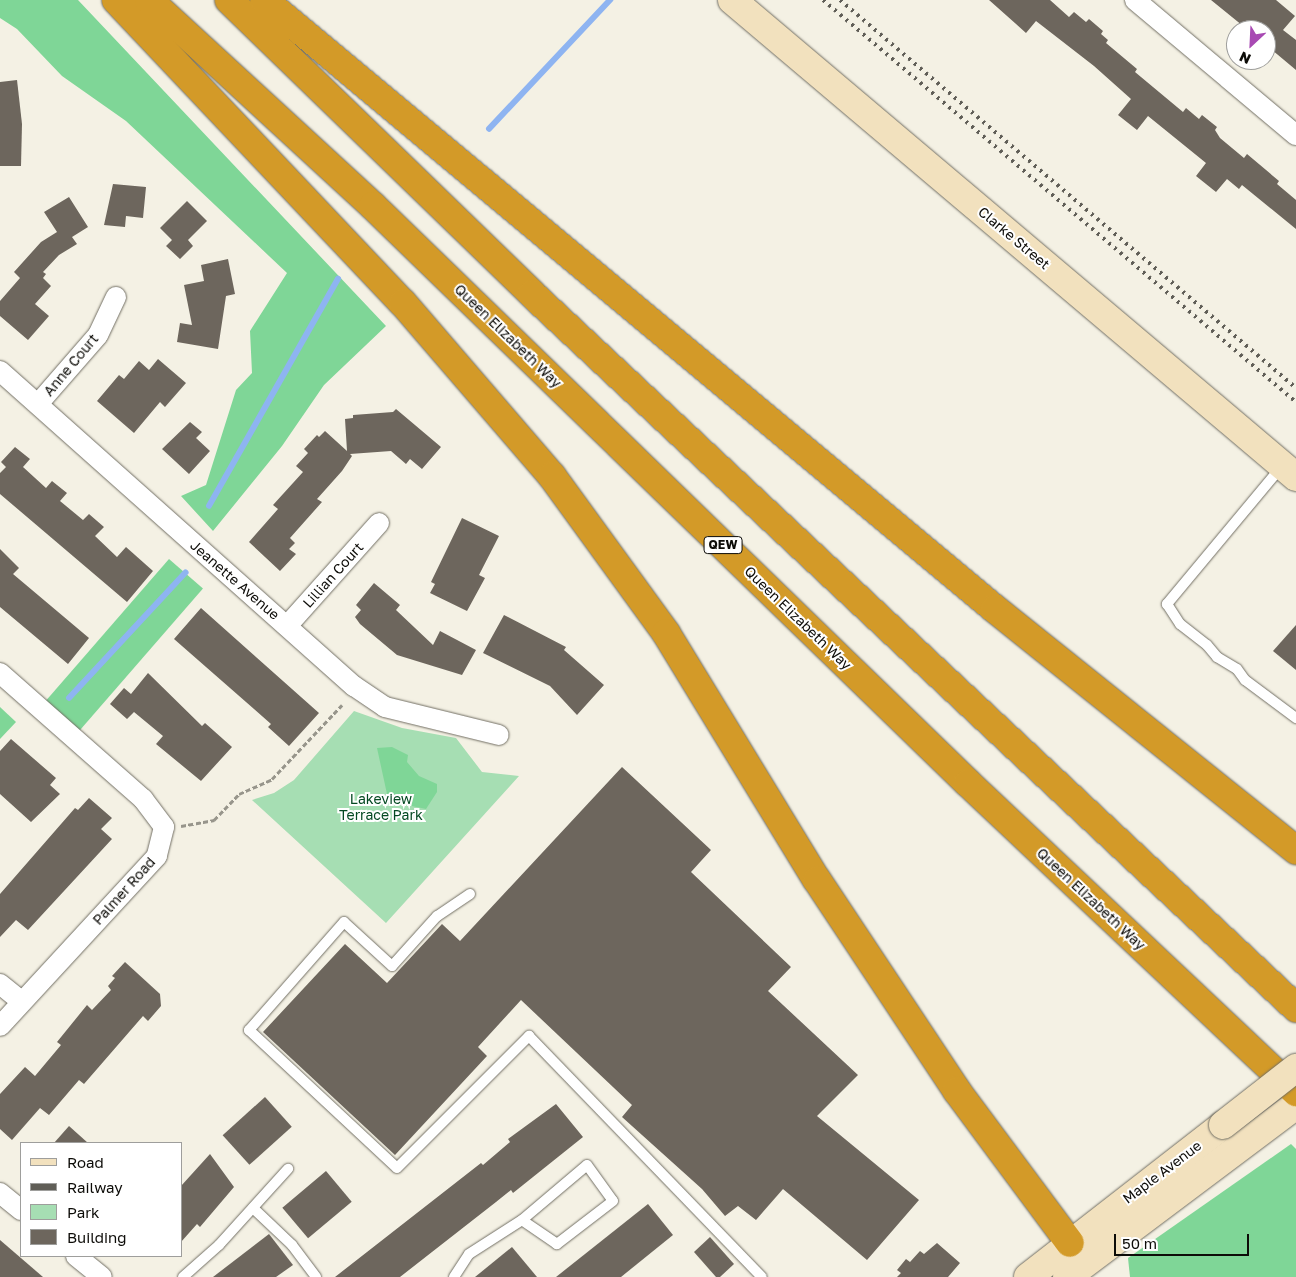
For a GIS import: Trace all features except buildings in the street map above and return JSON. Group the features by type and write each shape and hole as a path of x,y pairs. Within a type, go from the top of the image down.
{"highway":[{"path":"116,0 403,303 552,476 666,633 817,880 957,1091 1082,1265"},
{"name":"Queen Elizabeth Way","path":"149,0 373,206 968,783 1296,1092"},
{"path":"229,0 532,294 1296,1008"},
{"path":"264,0 980,596 1296,850"}],"street":[{"name":"Clarke Street","path":"732,0 1289,471"},
{"path":"1134,0 1296,135"},
{"name":"Anne Court","path":"38,404 98,335 116,297"},
{"name":"Jeanette Avenue","path":"0,371 354,686 386,707 500,734"},
{"name":"Lillian Court","path":"288,626 378,523"},
{"path":"0,672 143,799 164,827"},
{"name":"Palmer Road","path":"0,1026 157,856 164,827"},
{"path":"0,984 22,1002"},
{"name":"Maple Avenue","path":"1082,1265 1187,1154 1296,1068"},
{"name":"Maple Avenue","path":"1028,1277 1082,1265 1296,1105"},
{"path":"0,1193 20,1209"},
{"path":"77,1257 102,1277"}],"lane":[{"path":"1289,471 1167,604 1180,624 1207,645 1217,657 1237,669 1245,680 1296,718"},
{"path":"470,894 438,916 392,966 344,922 249,1030 397,1168 529,1036 762,1277"},
{"path":"454,1277 470,1254 522,1220 587,1165 613,1201 557,1244 522,1220"},
{"path":"183,1277 253,1208 288,1168"},
{"path":"253,1208 292,1245 316,1277"}],"path":[{"path":"164,827 214,820 239,794 272,779 342,705"}],"green space":[{"path":"0,0 78,0 386,326 324,385 282,446 213,531 181,496 206,485 236,390 252,373 250,331 287,273 126,121 62,76 17,29 0,18"},
{"path":"169,559 203,589 80,730 46,701"},
{"path":"0,707 16,722 0,739"},
{"name":"Lakeview Terrace Park","path":"354,711 402,728 456,738 482,772 519,776 386,923 252,800 274,793 294,780"},
{"path":"392,747 408,755 407,762 419,776 437,784 437,792 426,809 407,805 387,794 377,748"},
{"path":"1291,1144 1296,1149 1296,1277 1130,1277 1128,1258"}],"waterway":[{"path":"489,129 610,0"},
{"path":"209,506 338,279"},
{"path":"69,698 185,573"}],"railway":[{"path":"823,0 1296,402"},
{"path":"840,0 1296,388"}]}
